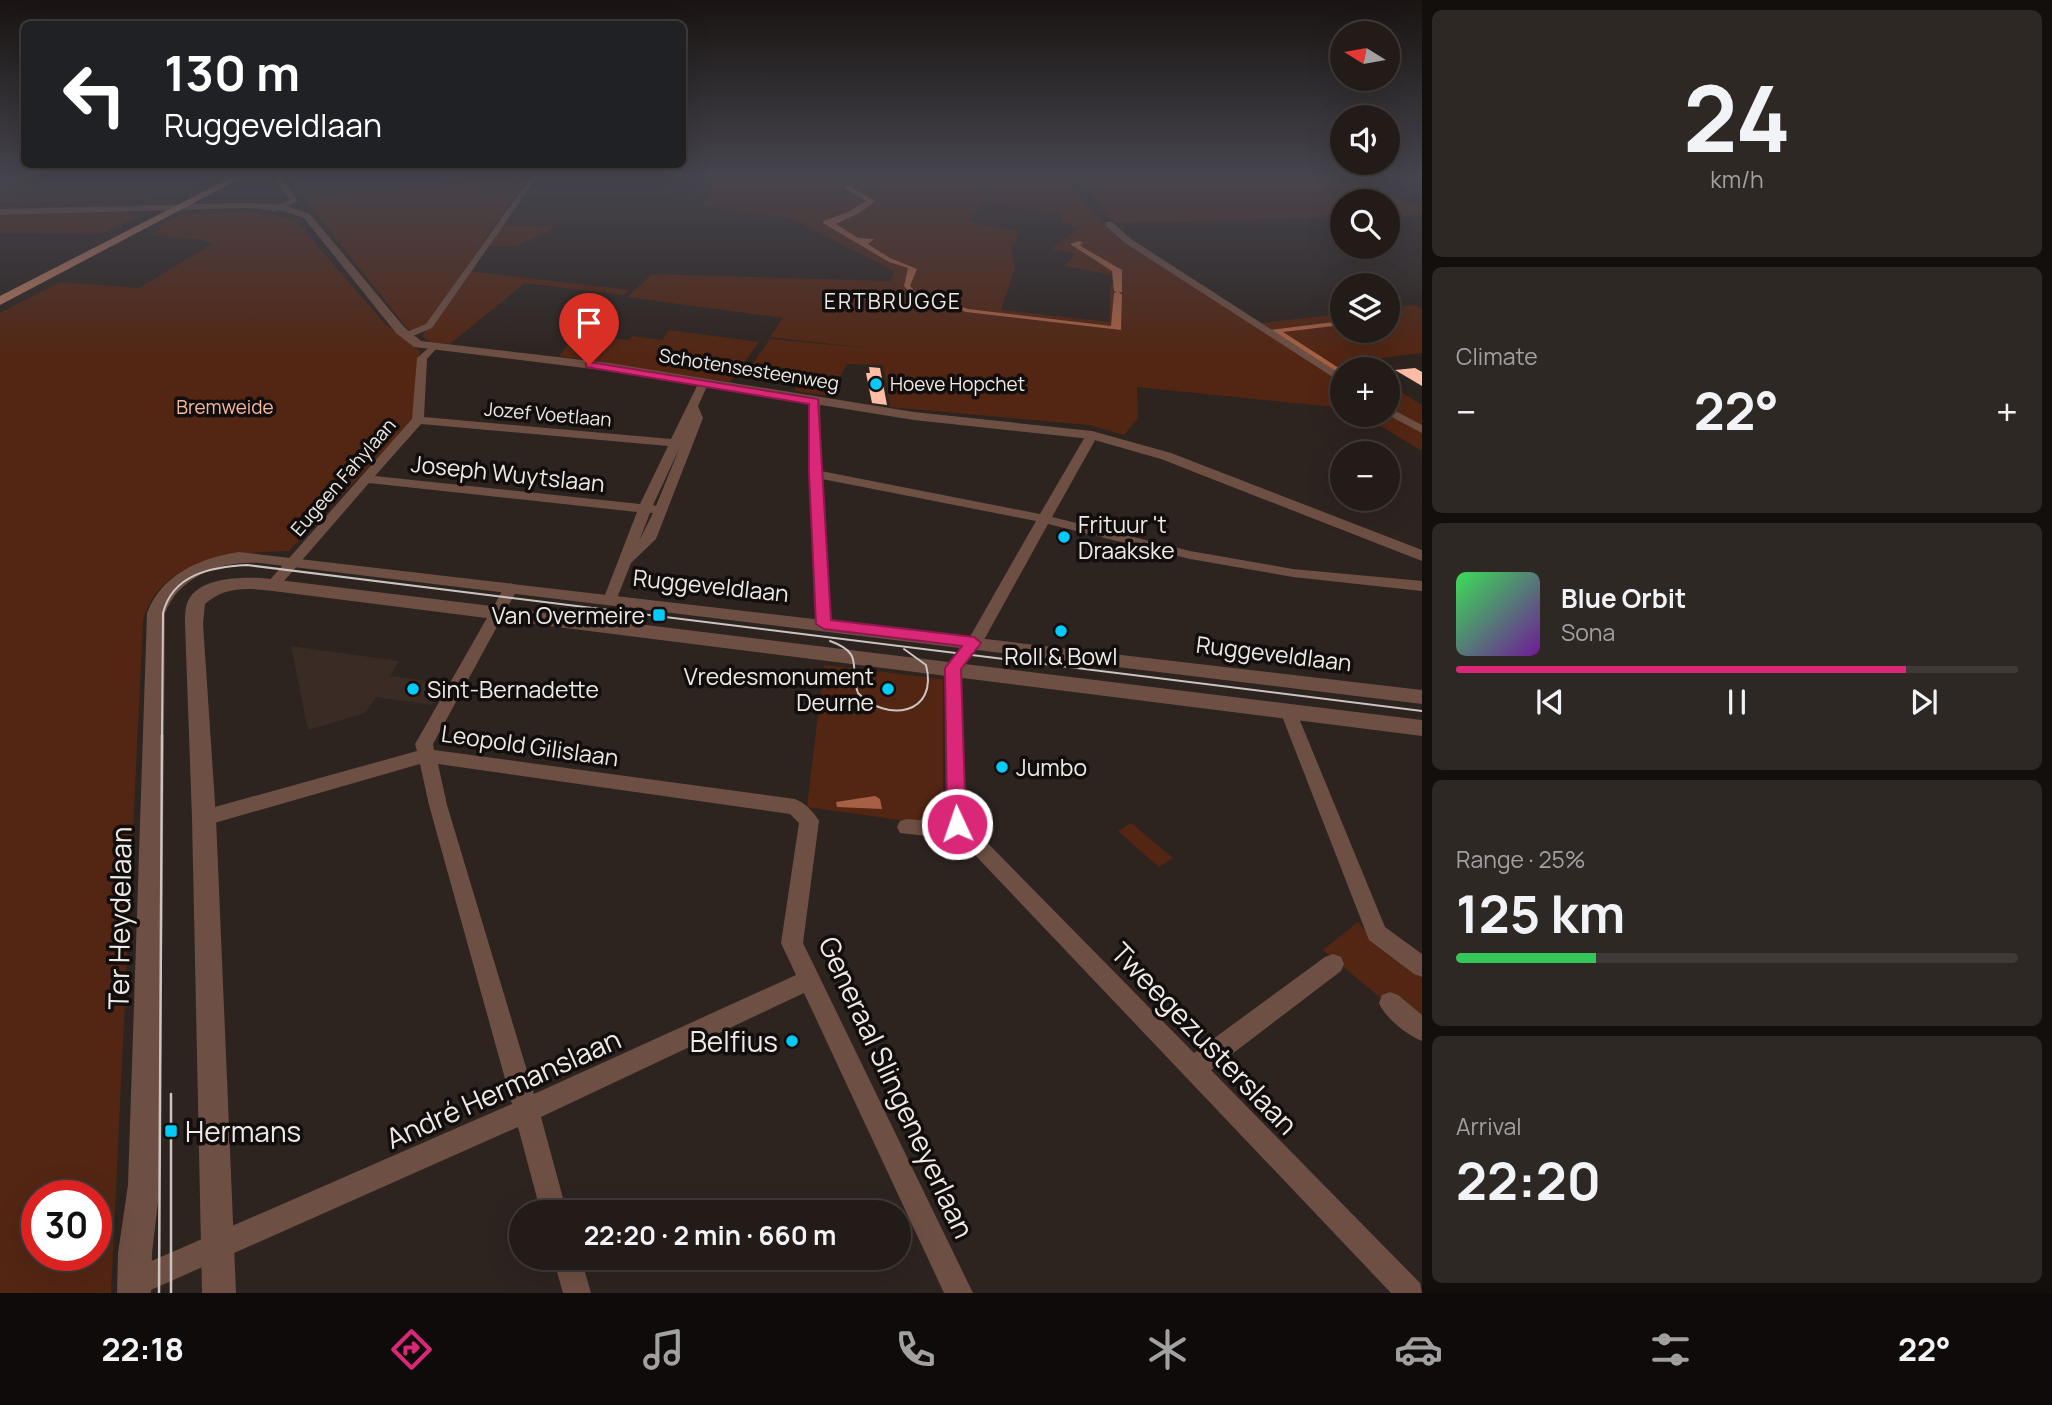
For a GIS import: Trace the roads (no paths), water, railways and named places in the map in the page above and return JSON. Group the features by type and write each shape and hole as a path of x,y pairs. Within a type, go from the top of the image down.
{"main road":[{"path":"0,294 114,237"},
{"path":"0,301 120,237"}],"street":[{"name":"Schotensesteenweg","path":"325,237 405,335 414,342 432,348 609,367 914,416 1092,435 1166,456 1422,556"},
{"path":"405,335 429,326 491,237"},
{"path":"1124,237 1330,372"},
{"name":"Eugeen Fahylaan","path":"273,584 418,420 422,358 432,348"},
{"path":"610,600 645,509 696,418 692,404 703,384"},
{"path":"814,402 815,474 824,624"},
{"path":"1400,417 1422,430"},
{"name":"Jozef Voetlaan","path":"418,420 681,444"},
{"path":"907,827 944,830 957,824 953,668 974,643 1092,435"},
{"path":"624,563 649,538 681,444"},
{"path":"815,474 1020,513 1189,555 1293,573 1422,586"},
{"name":"Joseph Wuytslaan","path":"366,479 660,510"},
{"name":"Ruggeveldlaan","path":"204,568 237,558 294,562 743,618 824,624 1422,697"},
{"name":"Ter Heydelaan","path":"134,1288 136,1241 144,1185 156,613 160,600 171,587 204,568"},
{"path":"219,1293 204,818 194,607 212,590 233,583 273,584 822,657 953,668 1422,728"},
{"path":"511,588 424,744 438,805 550,1200"},
{"path":"1288,711 1377,933 1422,967"},
{"name":"Leopold Gilislaan","path":"204,818 428,756 795,807 809,821"},
{"name":"Generaal Slingeneyerlaan","path":"809,821 792,943 959,1293"},
{"name":"Tweegezusterslaan","path":"957,824 1410,1293"},
{"path":"1193,1069 1334,964"},
{"name":"André Hermanslaan","path":"134,1288 810,979"},
{"path":"1391,1003 1422,1030"},
{"path":"570,1270 577,1293"}],"tram line":[{"path":"162,737 163,613 168,600 175,589 195,575 220,568 247,565 1422,711"},
{"path":"830,641 852,656 858,693 869,702 895,711 918,704 925,695 928,682 926,665 904,649"},
{"path":"159,1293 162,735"},
{"path":"171,1094 171,1293"}],"place":[{"name":"Hoeve Hopchet","path":"876,384"},
{"name":"Frituur 't Draakske","path":"1064,537"},
{"name":"Van Overmeire","path":"659,615"},
{"name":"Roll & Bowl","path":"1061,631"},
{"name":"Sint-Bernadette","path":"413,689"},
{"name":"Vredesmonument Deurne","path":"888,689"},
{"name":"Jumbo","path":"1002,767"},
{"name":"Belfius","path":"792,1041"},
{"name":"Hermans","path":"171,1131"}],"district":[{"name":"ERTBRUGGE","path":"893,301"}],"park label":[{"name":"Bremweide","path":"225,407"}]}
